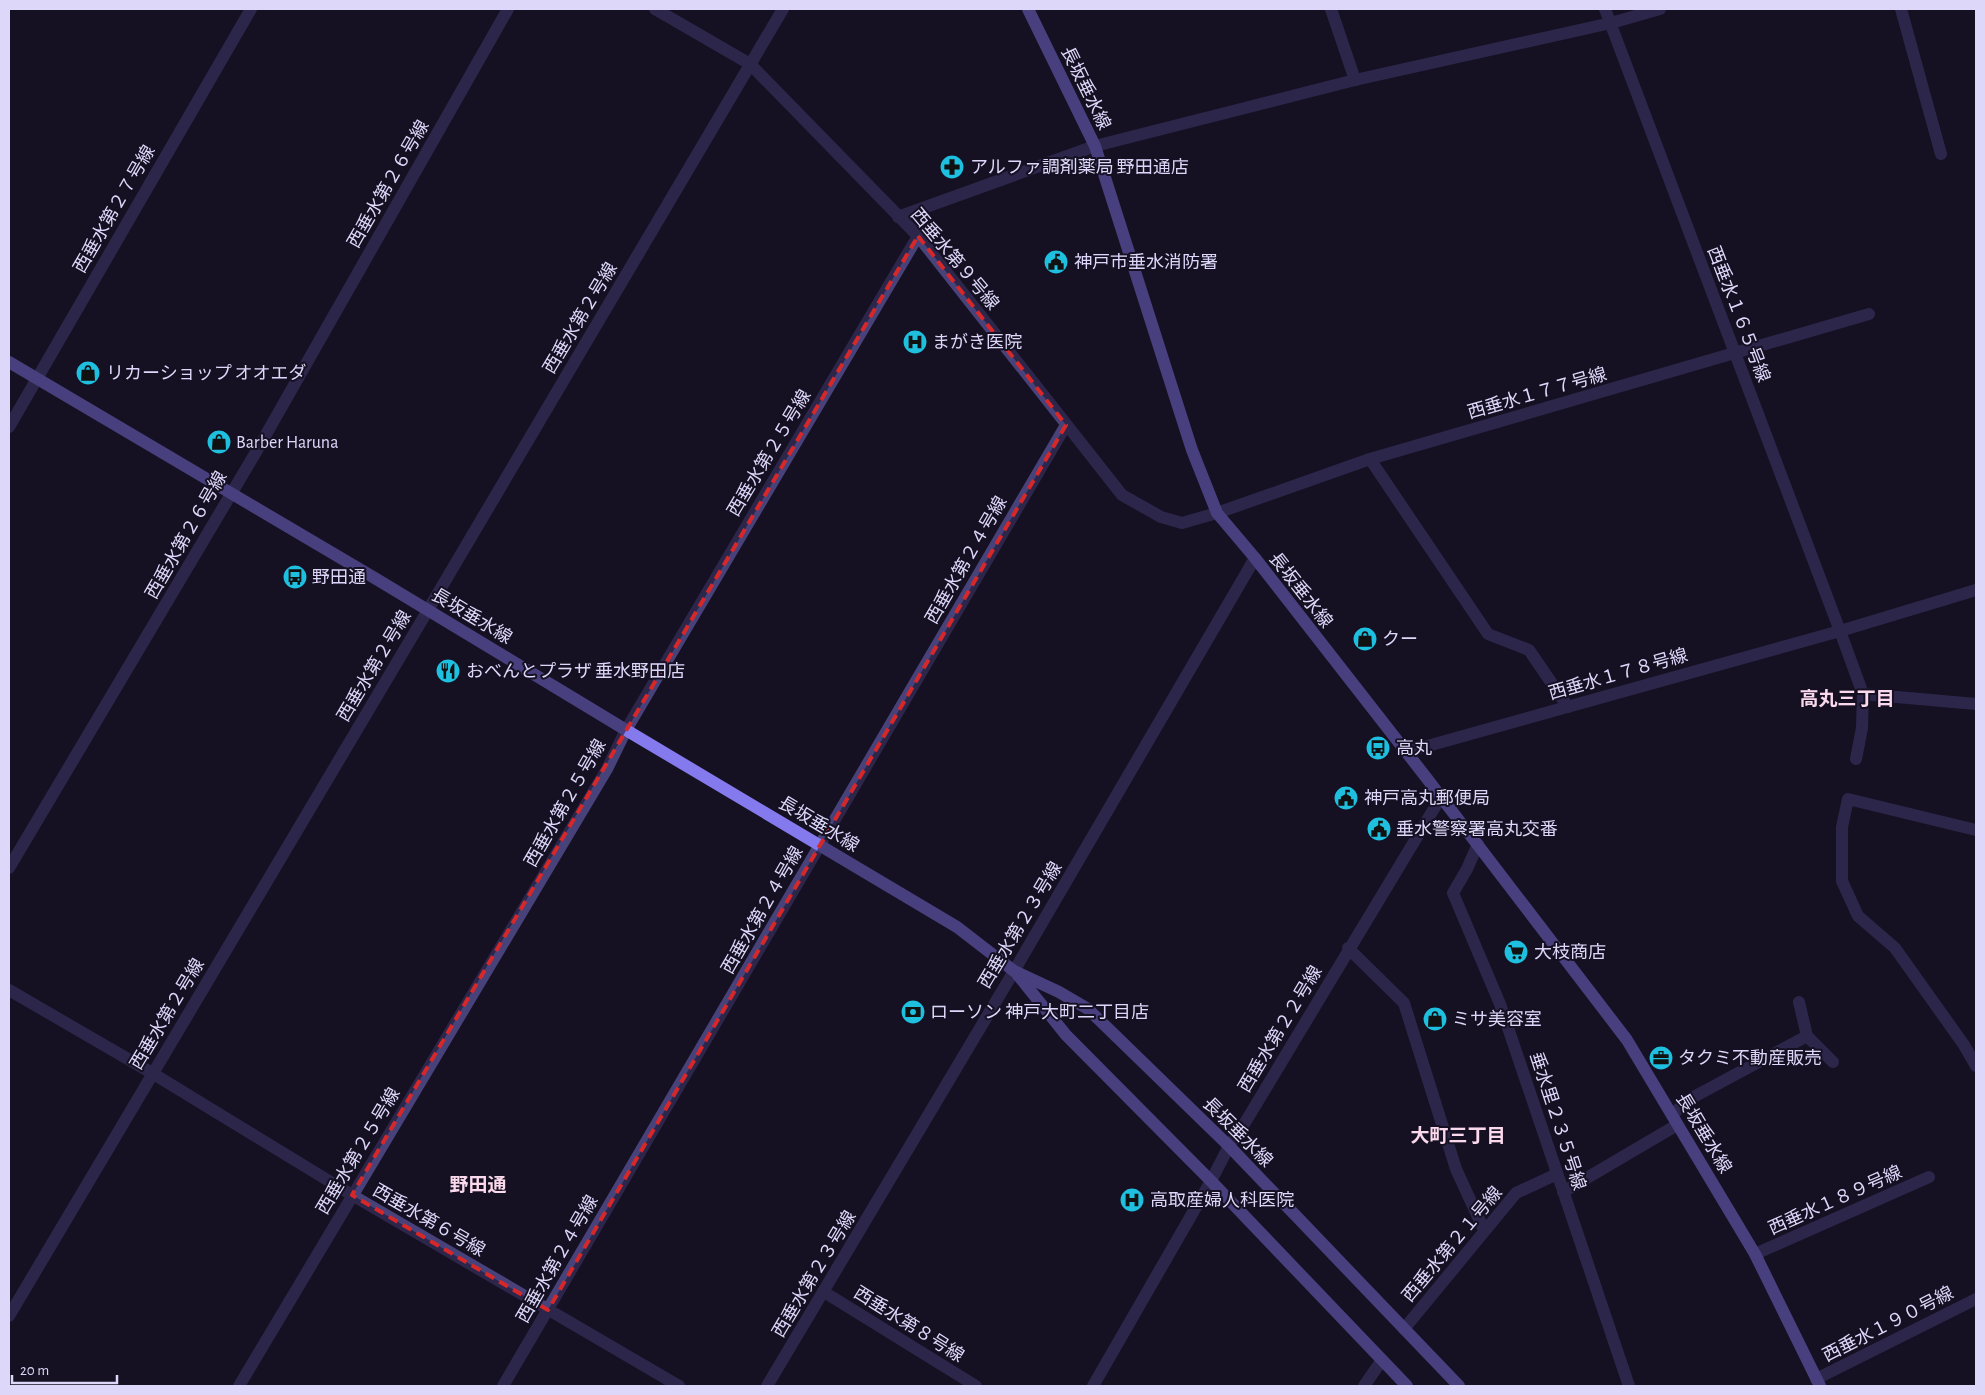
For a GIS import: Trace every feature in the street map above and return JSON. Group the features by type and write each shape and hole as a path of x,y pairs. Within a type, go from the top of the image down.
{"main road":[{"name":"長坂垂水線","path":"1028,9 1095,146 1192,450 1217,512 1478,844 1627,1040 1755,1254 1818,1383"},
{"name":"長坂垂水線","path":"9,362 231,492 957,927 1014,970 1059,992 1088,1009 1229,1146 1459,1386"},
{"name":"長坂垂水線","path":"1014,970 1066,1035 1211,1181 1407,1386"}],"street":[{"name":"西垂水第２７号線","path":"9,427 251,9"},
{"name":"西垂水第２６号線","path":"9,868 231,492 508,9"},
{"name":"西垂水第９号線","path":"655,9 750,64 918,236 1122,495 1161,517 1182,523 1217,512"},
{"name":"西垂水第２号線","path":"9,1316 783,9"},
{"path":"1331,9 1355,80"},
{"name":"西垂水１６５号線","path":"1606,9 1863,694"},
{"path":"898,217 1095,146 1355,80 1611,23 1660,9"},
{"path":"1901,9 1941,154"},
{"name":"西垂水第２５号線","path":"239,1386 607,769 626,730 918,236"},
{"name":"西垂水１７７号線","path":"1217,512 1370,460 1869,314"},
{"name":"西垂水第２４号線","path":"503,1386 1066,425"},
{"path":"1370,460 1488,634 1529,650 1568,707"},
{"name":"西垂水第２３号線","path":"767,1386 1014,970 1255,558"},
{"name":"西垂水１７８号線","path":"1406,752 1840,631 1976,590"},
{"path":"1856,759 1862,728 1863,694 1976,704"},
{"name":"西垂水第２２号線","path":"1093,1386 1211,1181 1229,1146 1246,1121 1348,948 1441,797"},
{"path":"1976,830 1848,799 1842,827 1842,881 1858,916 1895,948 1964,1045 1976,1066"},
{"name":"垂水里２３５号線","path":"1478,844 1467,869 1453,893 1500,1004 1629,1386"},
{"path":"1348,948 1404,1003 1456,1169 1484,1230"},
{"name":"西垂水第６号線","path":"9,990 152,1073 352,1195 679,1386"},
{"path":"1799,1002 1807,1036 1834,1062"},
{"path":"1563,1192 1675,1120 1688,1100 1807,1036"},
{"name":"西垂水第２１号線","path":"1404,1329 1516,1193 1558,1174"},
{"name":"西垂水１８９号線","path":"1755,1254 1929,1177"},
{"name":"西垂水第８号線","path":"824,1292 976,1386"},
{"name":"西垂水１９０号線","path":"1818,1383 1976,1299"},
{"path":"1364,1386 1382,1360"}],"highlighted area":[{"path":"918,236 1066,425 548,1310 352,1195"}],"place":[{"name":"アルファ調剤薬局 野田通店","path":"952,167"},
{"name":"神戸市垂水消防署","path":"1056,262"},
{"name":"まがき医院","path":"915,342"},
{"name":"リカーショップ オオエダ","path":"88,373"},
{"name":"Barber Haruna","path":"219,442"},
{"name":"野田通","path":"295,577"},
{"name":"クー","path":"1365,639"},
{"name":"おべんとプラザ 垂水野田店","path":"448,671"},
{"name":"高丸","path":"1378,748"},
{"name":"神戸高丸郵便局","path":"1346,798"},
{"name":"垂水警察署高丸交番","path":"1379,829"},
{"name":"大枝商店","path":"1516,952"},
{"name":"ローソン 神戸大町二丁目店","path":"913,1012"},
{"name":"ミサ美容室","path":"1435,1019"},
{"name":"タクミ不動産販売","path":"1661,1058"},
{"name":"高取産婦人科医院","path":"1132,1200"}],"district":[{"name":"高丸三丁目","path":"1847,698"},
{"name":"大町三丁目","path":"1458,1135"},
{"name":"野田通","path":"478,1184"}]}
